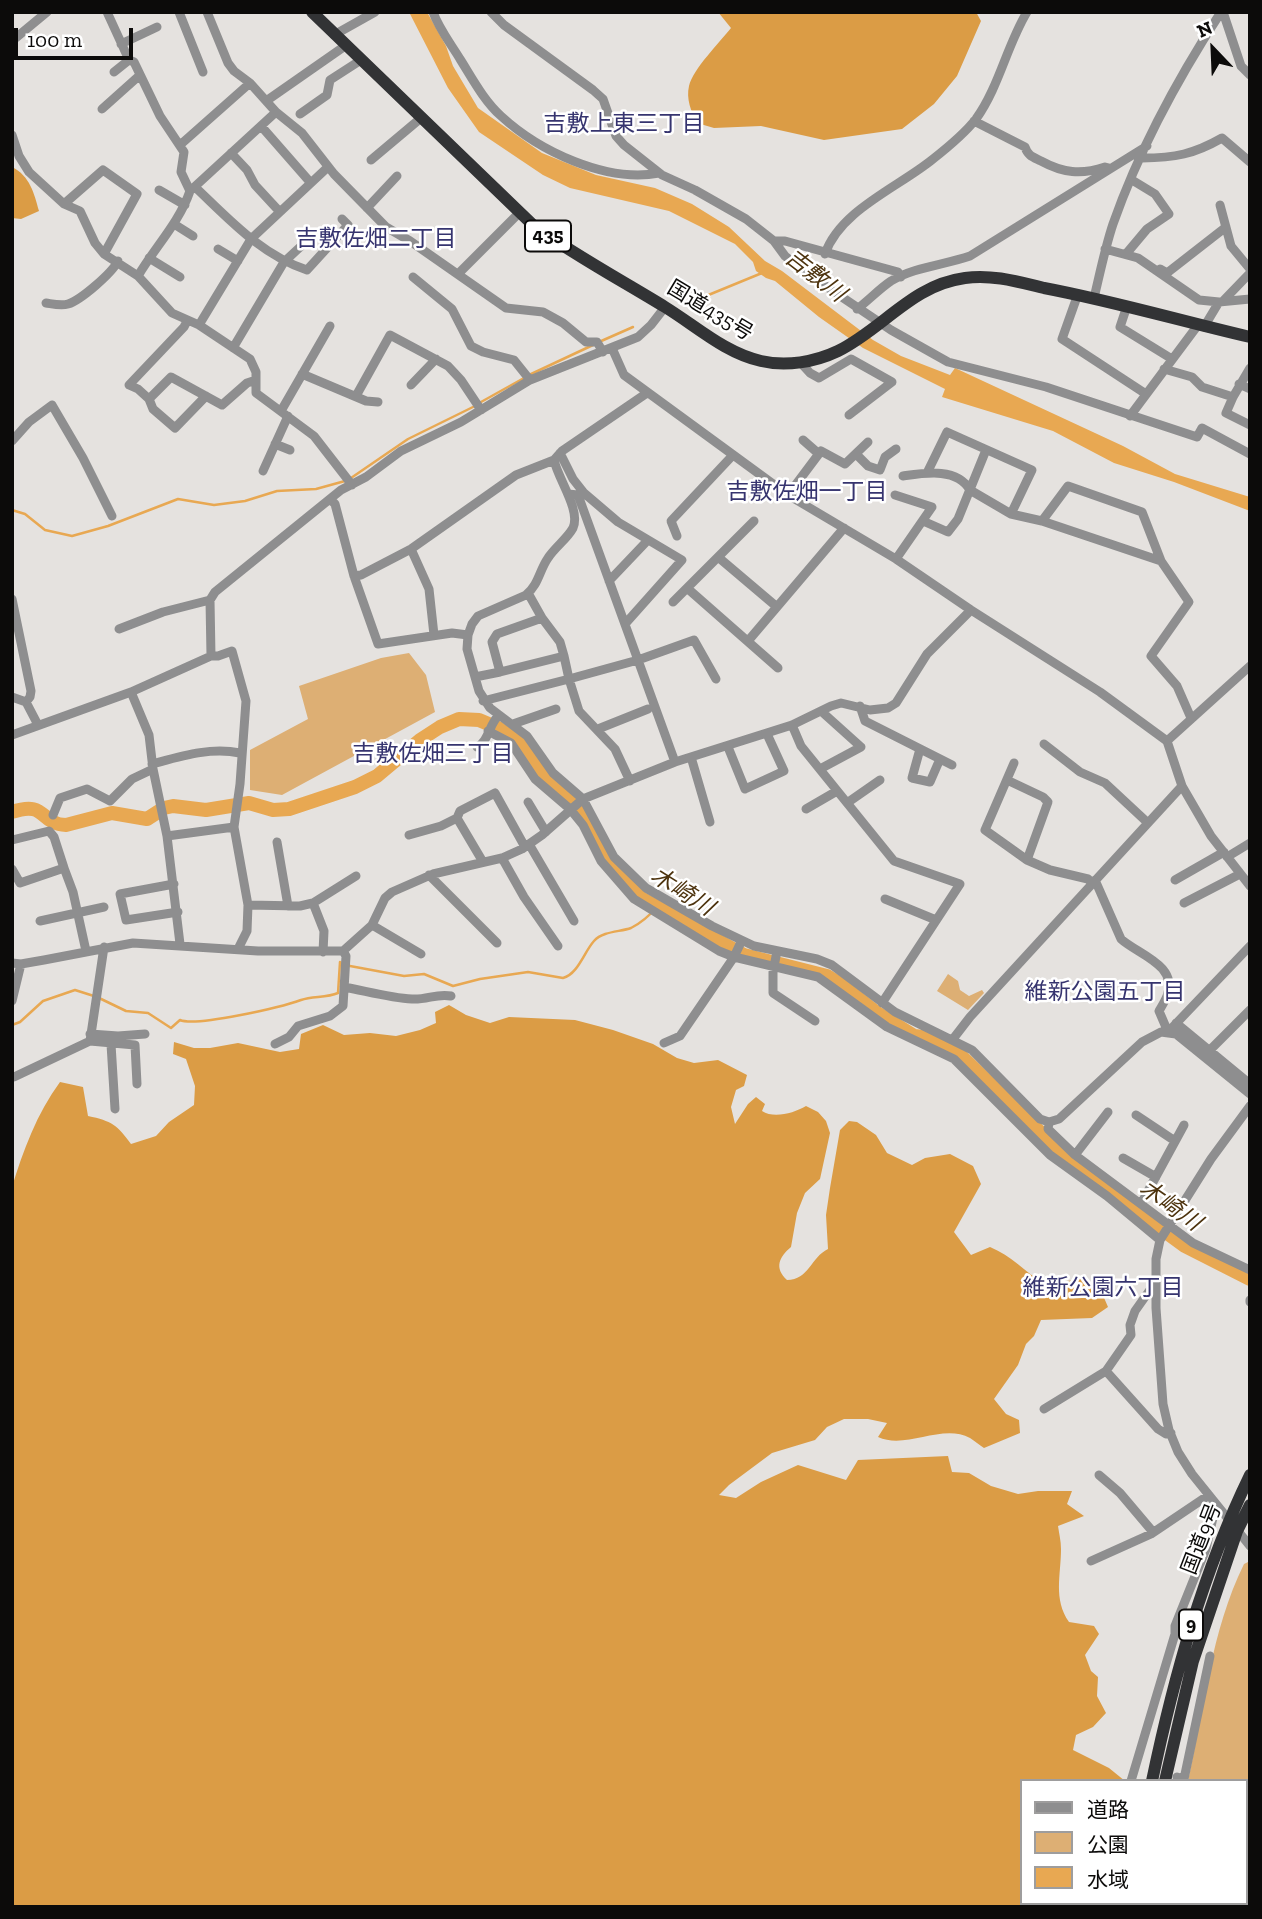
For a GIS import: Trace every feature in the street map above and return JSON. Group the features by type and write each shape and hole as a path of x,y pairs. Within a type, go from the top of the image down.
{"highway":[{"name":"国道435号","path":"312,12 519,213 573,253 735,352 772,363 800,362 838,351 924,290 967,277 999,279 1094,298 1250,337"},
{"name":"国道9号","path":"1152,1779 1168,1705 1187,1638 1228,1519 1250,1475"},
{"name":"国道9号","path":"1171,1779 1193,1661 1237,1531 1250,1505"}],"street":[{"path":"12,41 47,12"},
{"path":"107,12 128,60 134,62 160,116 184,152 181,172 192,189 251,239 284,262 307,270 348,225 342,219"},
{"path":"179,12 203,72"},
{"path":"207,12 228,63 234,71 302,133 328,167 386,227 506,308 543,312 563,323 586,342 597,342 607,350 624,375 788,495 896,559 1100,692 1167,741 1182,786 1211,836 1250,886"},
{"path":"433,12 459,57 499,115 528,138 551,152 588,167 627,173 659,173"},
{"path":"491,12 504,25 603,99 615,136 624,145 659,173 746,219 774,241 785,256 801,269 877,324 948,362 1046,387 1197,437 1202,428 1250,454"},
{"path":"825,254 833,237 863,207 932,160 974,121 1027,12"},
{"path":"1222,12 1250,75"},
{"path":"1094,298 1105,249 1147,146 1181,78 1222,12"},
{"path":"334,35 369,14"},
{"path":"121,44 157,27"},
{"path":"269,99 345,46"},
{"path":"114,72 128,60"},
{"path":"300,114 327,95 330,80 361,60"},
{"path":"103,109 140,75"},
{"path":"180,145 250,83"},
{"path":"138,276 174,224 192,189 276,112"},
{"path":"371,160 421,118"},
{"path":"974,121 1025,147 1028,154 1056,170 1075,173 1105,167 1111,169"},
{"path":"261,127 310,182"},
{"path":"12,135 19,156 29,172 64,204 80,211 94,243 104,254 138,276 164,307 199,325 250,359 255,365 256,393 314,436 352,485"},
{"path":"1142,158 1162,158 1198,152 1222,138 1249,160"},
{"path":"857,309 891,281 916,270 970,256 1147,146"},
{"path":"232,153 247,170 255,185 279,211"},
{"path":"199,325 251,239 328,167"},
{"path":"64,204 103,170 137,194 104,254"},
{"path":"367,208 397,176"},
{"path":"1126,254 1147,229 1169,214 1156,194 1132,180"},
{"path":"159,190 185,205"},
{"path":"1130,416 1172,359 1250,271 1231,246 1220,205"},
{"path":"458,274 519,213"},
{"path":"174,224 193,236"},
{"path":"1167,272 1226,227"},
{"path":"233,348 284,262 312,236"},
{"path":"774,241 785,241 898,272 901,277"},
{"path":"218,249 238,261"},
{"path":"1105,249 1138,258 1199,300 1250,299"},
{"path":"149,258 180,277"},
{"path":"46,303 73,302 89,291 118,261"},
{"path":"413,277 452,309 471,346 514,360 530,380"},
{"path":"1078,295 1062,339 1146,394"},
{"path":"1127,306 1120,327 1172,359"},
{"path":"211,656 210,600 215,592 330,499 401,450 481,410 530,380 645,332 665,307"},
{"path":"187,321 129,385 149,399 153,409 175,428 206,396"},
{"path":"263,471 284,413 302,374 330,326"},
{"path":"356,396 390,335 436,359 461,380 481,410"},
{"path":"411,385 436,359"},
{"path":"800,362 819,378 851,359 892,382 849,415"},
{"path":"1250,368 1239,384 1226,413 1250,425"},
{"path":"1164,369 1192,377 1202,387 1233,397"},
{"path":"302,374 378,402"},
{"path":"149,399 171,377 222,405 247,383 256,380"},
{"path":"1239,384 1250,389"},
{"path":"354,576 411,549 516,475 557,457 647,393"},
{"path":"12,441 29,422 52,405 112,516"},
{"path":"927,473 947,432 1032,470 1012,514"},
{"path":"803,440 819,454"},
{"path":"788,495 821,451 845,464 868,442"},
{"path":"275,444 290,450"},
{"path":"856,454 868,466 880,470 885,457 896,449"},
{"path":"923,521 948,532 958,519 986,450"},
{"path":"677,536 670,521 733,455"},
{"path":"557,457 581,494 675,762"},
{"path":"557,457 575,516 572,530 549,556 537,584 528,593 478,615 468,635 467,649 483,701 527,736 553,773 583,799 614,857 639,882 741,942 817,959 846,973 895,1012 953,1039 985,1060 1040,1119 1049,1122 1059,1119 1142,1042 1150,1036 1167,1032 1176,1034 1250,1084"},
{"path":"903,476 950,474 1012,514 1042,521 1161,561"},
{"path":"1042,521 1068,486 1142,512 1161,561 1189,602 1151,656 1177,686 1191,718"},
{"path":"568,494 581,494 618,522 682,561 625,624"},
{"path":"895,495 932,507 896,559"},
{"path":"330,499 335,504 354,576 378,644 452,633 468,635"},
{"path":"673,602 754,521"},
{"path":"748,641 844,528"},
{"path":"610,581 648,540"},
{"path":"411,549 429,589 435,635"},
{"path":"718,557 777,607"},
{"path":"687,588 778,668"},
{"path":"528,593 560,642 579,711 615,748 630,781"},
{"path":"12,599 32,691 26,702"},
{"path":"119,629 163,612 210,600"},
{"path":"12,1001 16,963 104,947 133,943 343,951 372,925 385,898 392,892 429,875 502,858 527,846 583,799 675,762 792,725 841,703 880,710 896,703 927,654 971,610"},
{"path":"500,672 492,642 497,634 542,618"},
{"path":"483,701 638,660 694,640 716,679"},
{"path":"12,736 131,692 211,656 232,651 246,701 234,827 248,905 247,931 239,949"},
{"path":"475,677 564,656"},
{"path":"1167,741 1250,666"},
{"path":"131,692 149,735 167,836 180,944"},
{"path":"12,697 26,702 38,725"},
{"path":"860,706 865,720 952,765"},
{"path":"513,724 556,709"},
{"path":"598,729 648,709"},
{"path":"820,769 861,747 821,711"},
{"path":"477,747 485,741 499,715"},
{"path":"792,725 800,746 894,861 960,884 881,1003"},
{"path":"488,731 512,743 535,779 583,824 601,861 627,892 648,909 719,951 775,968 818,977 887,1027 954,1059 1050,1155 1107,1196 1160,1240"},
{"path":"728,747 745,789 784,771 767,734"},
{"path":"1044,744 1080,772 1105,783 1148,823"},
{"path":"920,749 912,778 930,782 940,759"},
{"path":"53,815 60,798 87,789 110,801 132,779 153,767 193,753 223,750 240,753"},
{"path":"691,757 710,822"},
{"path":"1014,763 985,830 1027,860 1050,870 1093,882 1121,939 1153,960 1165,973 1168,990 1159,1011 1167,1032"},
{"path":"848,803 880,780"},
{"path":"1007,780 1048,802 1027,860"},
{"path":"953,1039 970,1017 1182,786"},
{"path":"806,809 837,791"},
{"path":"409,835 441,827 457,818 460,811 495,793 574,921"},
{"path":"528,802 546,832"},
{"path":"457,818 483,862"},
{"path":"167,836 234,827"},
{"path":"12,841 49,831 54,837 73,892 86,951"},
{"path":"277,842 288,906"},
{"path":"1175,880 1250,843"},
{"path":"502,858 524,897 558,946"},
{"path":"12,869 20,883 64,868"},
{"path":"1184,903 1240,874"},
{"path":"429,875 498,943"},
{"path":"248,905 300,906 313,902 356,876"},
{"path":"627,892 639,882"},
{"path":"174,884 120,894 126,920 178,912"},
{"path":"886,900 936,920"},
{"path":"313,902 324,931 323,952"},
{"path":"40,921 104,907"},
{"path":"677,924 686,909"},
{"path":"372,925 421,954"},
{"path":"664,1043 680,1036 734,957 741,942"},
{"path":"1167,1032 1250,946"},
{"path":"90,1037 104,947"},
{"path":"275,1044 289,1037 298,1026 330,1016 343,1006 346,956 343,951"},
{"path":"777,951 773,972 774,993 815,1021"},
{"path":"344,987 408,999 427,999 440,994 451,996"},
{"path":"1206,1054 1250,1010"},
{"path":"1176,1023 1250,1094"},
{"path":"14,1077 90,1037 145,1034"},
{"path":"90,1037 111,1044 135,1045 137,1084"},
{"path":"111,1044 115,1109"},
{"path":"1250,1107 1211,1159 1160,1240 1156,1259 1163,1404 1171,1433 1178,1452 1250,1546"},
{"path":"1075,1156 1108,1111"},
{"path":"1136,1115 1175,1141"},
{"path":"1049,1122 1048,1129 1075,1156 1193,1243 1250,1270"},
{"path":"1141,1204 1184,1125"},
{"path":"1124,1158 1156,1177"},
{"path":"1044,1409 1106,1371 1131,1335 1130,1325 1135,1311 1156,1285"},
{"path":"1106,1371 1158,1429 1166,1434 1171,1433"},
{"path":"1100,1475 1120,1493 1153,1532"},
{"path":"1091,1561 1153,1532 1209,1495"},
{"path":"1132,1779 1138,1770 1175,1626 1206,1549 1216,1504"},
{"path":"1171,1779 1185,1779 1210,1656"}],"green space":[{"path":"409,653 426,675 435,712 282,795 250,790 250,750 308,719 299,686 381,658"},
{"path":"948,974 958,981 960,990 969,996 982,990 984,993 968,1010 937,991"},
{"path":"1250,1561 1250,1907 1165,1907 1248,1905 1248,1779 1188,1779 1216,1643 1244,1564"}],"shaded area":[{"path":"718,12 976,12 981,21 957,76 934,104 902,129 824,140 761,126 714,128 697,123 688,96 689,86 701,64 731,28"},
{"path":"12,167 27,180 39,211 21,219 12,218"},
{"path":"449,1005 466,1015 490,1023 509,1017 575,1020 653,1044 677,1058 694,1063 718,1060 747,1075 744,1086 736,1090 731,1107 735,1124 756,1097 765,1104 762,1111 772,1115 796,1111 806,1106 818,1112 826,1121 830,1133 820,1179 805,1193 797,1213 791,1247 780,1263 780,1271 787,1280 800,1276 828,1249 826,1215 830,1188 840,1130 849,1121 857,1122 876,1135 887,1153 912,1165 925,1158 950,1154 973,1166 981,1184 954,1232 971,1255 990,1247 1044,1284 1082,1279 1099,1286 1108,1307 1092,1318 1041,1320 1034,1336 1026,1344 1018,1365 994,1399 1006,1414 1019,1420 1020,1433 984,1448 970,1438 948,1433 900,1441 889,1440 878,1437 887,1423 868,1419 844,1419 827,1427 815,1440 772,1453 719,1495 736,1498 761,1482 798,1465 846,1480 858,1460 948,1456 952,1472 969,1473 991,1486 1018,1494 1072,1491 1067,1504 1084,1516 1058,1526 1061,1549 1059,1596 1069,1622 1094,1626 1099,1634 1085,1655 1091,1671 1098,1677 1097,1696 1106,1713 1093,1727 1076,1735 1073,1750 1109,1768 1123,1779 1020,1779 1020,1905 1104,1905 1103,1907 12,1907 12,1187 38,1119 60,1082 83,1087 88,1116 113,1125 131,1144 156,1136 169,1122 194,1105 195,1086 186,1059 173,1054 174,1042 194,1048 238,1043 280,1052 299,1049 301,1034 323,1025 344,1035 370,1033 396,1036 436,1023 435,1012"}],"water":[{"path":"409,12 427,12 446,46 453,66 478,108 542,153 596,175 655,188 692,204 729,227 765,261 873,340 901,356 950,375 955,368 1123,446 1175,474 1250,497 1250,511 1114,463 1053,431 942,397 945,389 863,348 775,281 756,271 753,262 735,244 669,211 570,188 543,175 479,132 448,88"}],"waterway":[{"path":"684,305 762,273"},
{"path":"599,342 633,327"},
{"path":"529,375 593,345"},
{"path":"481,402 524,378"},
{"path":"351,478 408,439 475,406"},
{"path":"12,510 25,514 45,530 72,536 108,526 178,499 214,505 245,501 277,491 316,489 345,481"},
{"name":"木崎川","path":"12,812 31,809 57,824 66,825 112,813 147,819 164,808 173,806 206,810 249,803 273,810 289,809 355,787 377,776 440,727 459,719 479,720 498,728 519,743 544,778 580,810 607,859 641,898 744,955 827,976 914,1036 924,1037 959,1054 1073,1164 1185,1246 1250,1279"},
{"path":"350,966 404,976 424,974 453,986 528,972 563,978 573,972 598,938 631,928 657,907"},
{"path":"12,1025 20,1022 43,1001 75,990 126,1011 148,1013 171,1028 180,1020 220,1019 338,993 340,962 343,964"}],"district":[{"name":"吉敷上東三丁目","path":"624,124"},
{"name":"吉敷佐畑二丁目","path":"376,239"},
{"name":"吉敷佐畑一丁目","path":"807,492"},
{"name":"吉敷佐畑三丁目","path":"433,754"},
{"name":"維新公園五丁目","path":"1105,992"},
{"name":"維新公園六丁目","path":"1103,1288"}],"water label":[{"name":"吉敷川","path":"815,276"}]}
